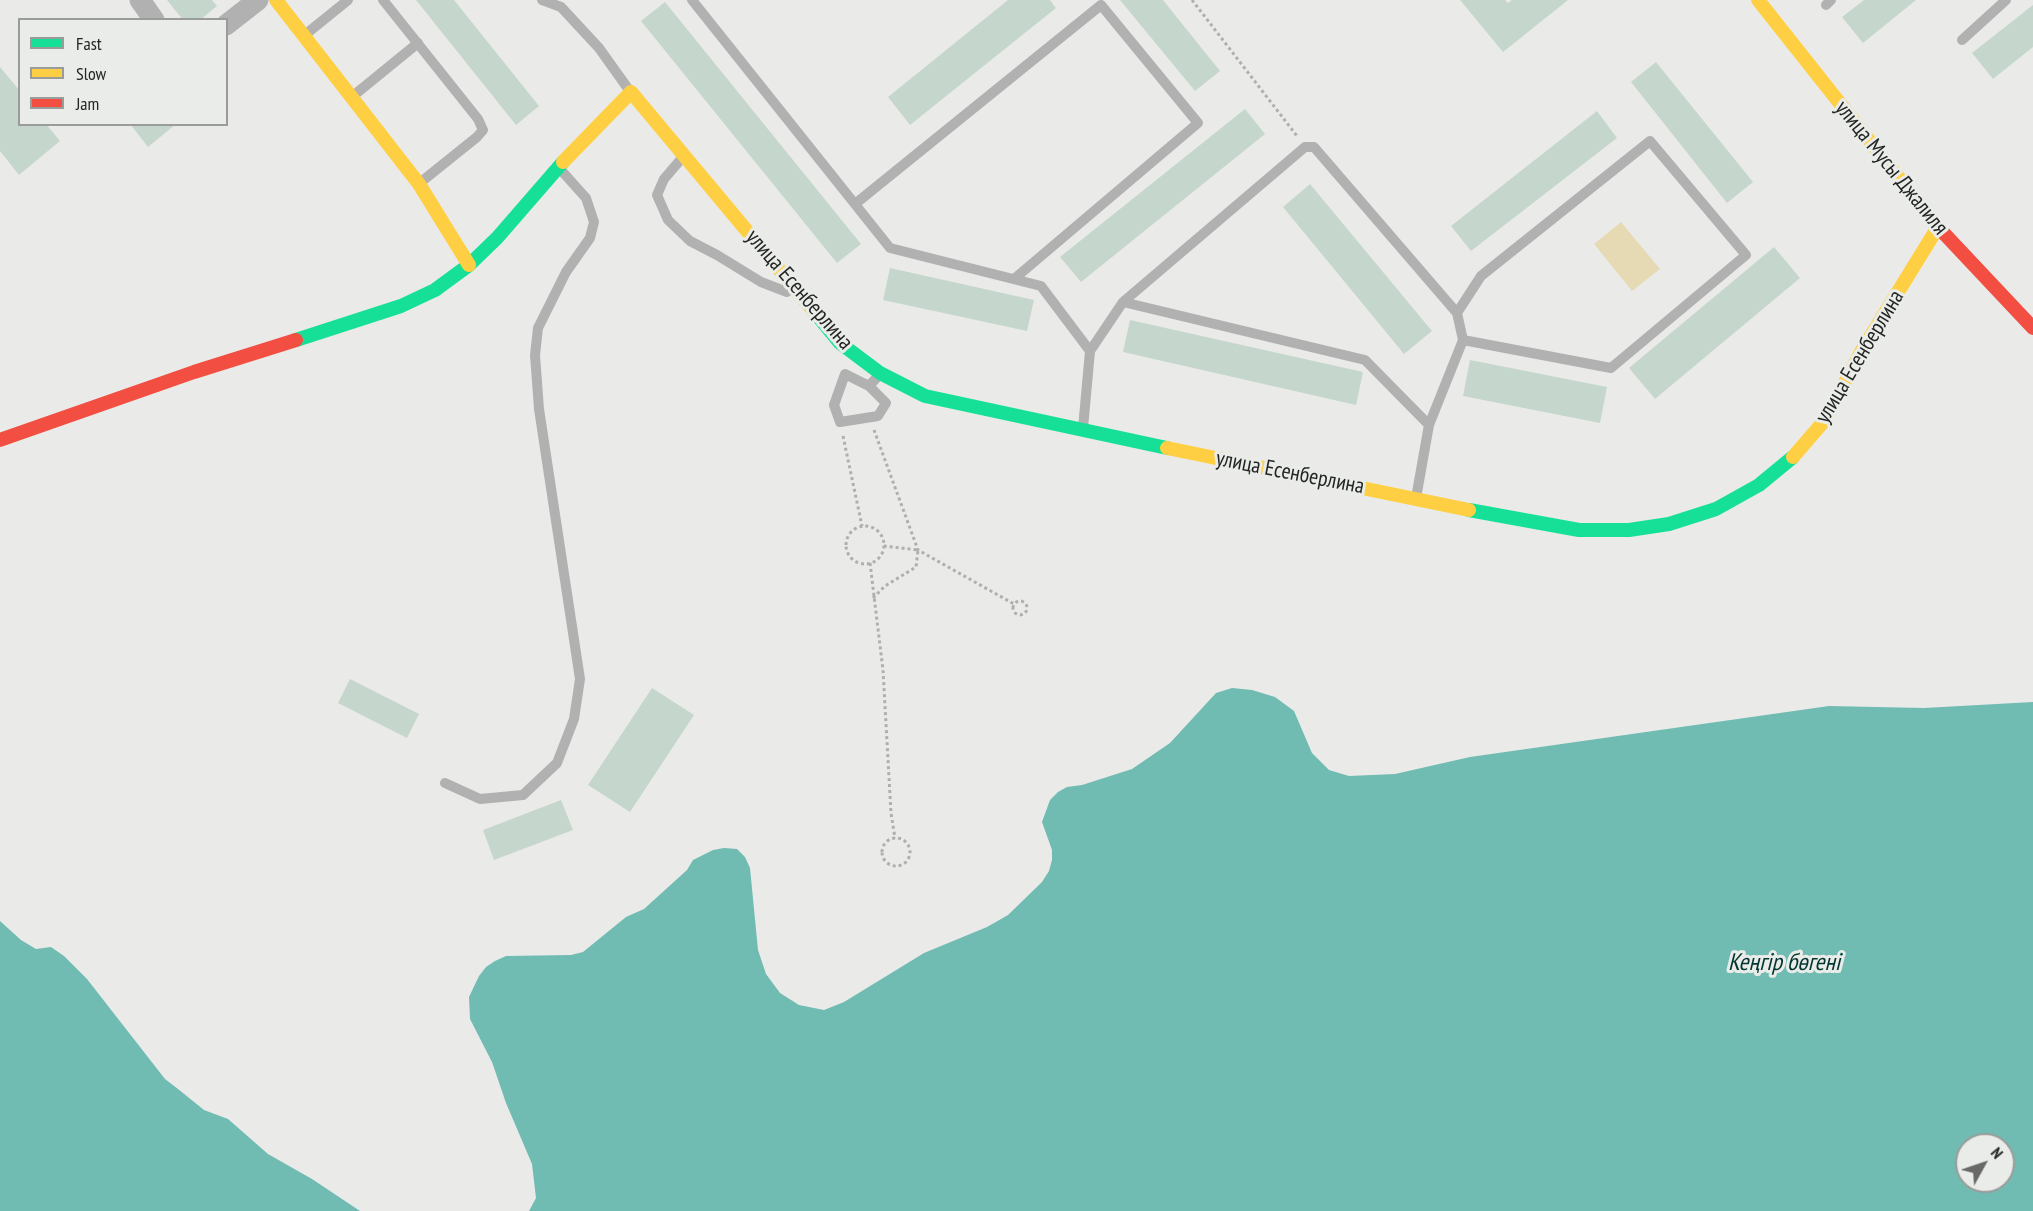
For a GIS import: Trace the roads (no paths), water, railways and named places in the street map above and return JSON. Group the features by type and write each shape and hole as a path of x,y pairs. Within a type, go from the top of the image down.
{"street":[{"path":"140,0 153,18"},
{"path":"228,23 258,0"},
{"path":"276,0 419,184 469,265"},
{"name":"улица Мусы Джалиля","path":"1758,0 1938,227 2033,328"},
{"path":"0,440 194,372 401,306 435,290 469,265 498,238 558,167 631,92"},
{"name":"улица Есенберлина","path":"631,92 840,343 880,373 925,396 1082,431 1533,523 1579,530 1629,530 1669,524 1716,509 1759,485 1798,453 1825,420 1861,351 1938,227"}],"lane":[{"path":"304,36 348,0"},
{"path":"383,0 478,119 483,130 419,184"},
{"path":"542,0 565,3 631,92"},
{"path":"692,0 890,248 1041,286 1090,351"},
{"path":"1962,40 2006,0"},
{"path":"855,204 1101,5 1198,123 1014,279"},
{"path":"352,97 418,43"},
{"path":"1457,313 1481,276 1650,141 1746,255 1611,368 1463,340"},
{"path":"1082,431 1090,351 1123,302 1305,147 1314,147 1457,313 1463,340 1429,425 1416,498"},
{"path":"685,156 664,179 657,195 668,220 690,241 761,282 803,299"},
{"path":"445,783 480,798 523,795 557,763 574,719 580,679 539,409 535,355 538,328 566,272 590,238 594,222 586,198 558,167"},
{"path":"1123,302 1365,360 1429,425"},
{"path":"869,386 880,373"},
{"path":"844,374 869,386 886,402 878,416 840,422 834,405 844,374"}],"water":[{"name":"Кеңгір бөгені","path":"1232,688 1252,690 1275,697 1294,711 1312,753 1329,770 1349,776 1395,774 1470,757 1829,706 1924,708 2033,702 2033,1211 529,1211 536,1198 532,1164 506,1103 492,1062 470,1019 469,997 486,967 506,956 571,955 583,952 626,917 644,909 687,870 693,860 713,850 737,849 745,857 750,868 758,950 766,974 780,993 799,1005 824,1010 844,1002 924,953 987,927 1008,915 1042,882 1049,871 1052,850 1042,822 1050,800 1067,787 1082,785 1132,769 1170,743 1216,693"},
{"path":"0,921 21,940 36,949 51,947 64,956 87,979 165,1079 204,1110 228,1119 268,1154 312,1179 360,1211 0,1211"}]}
